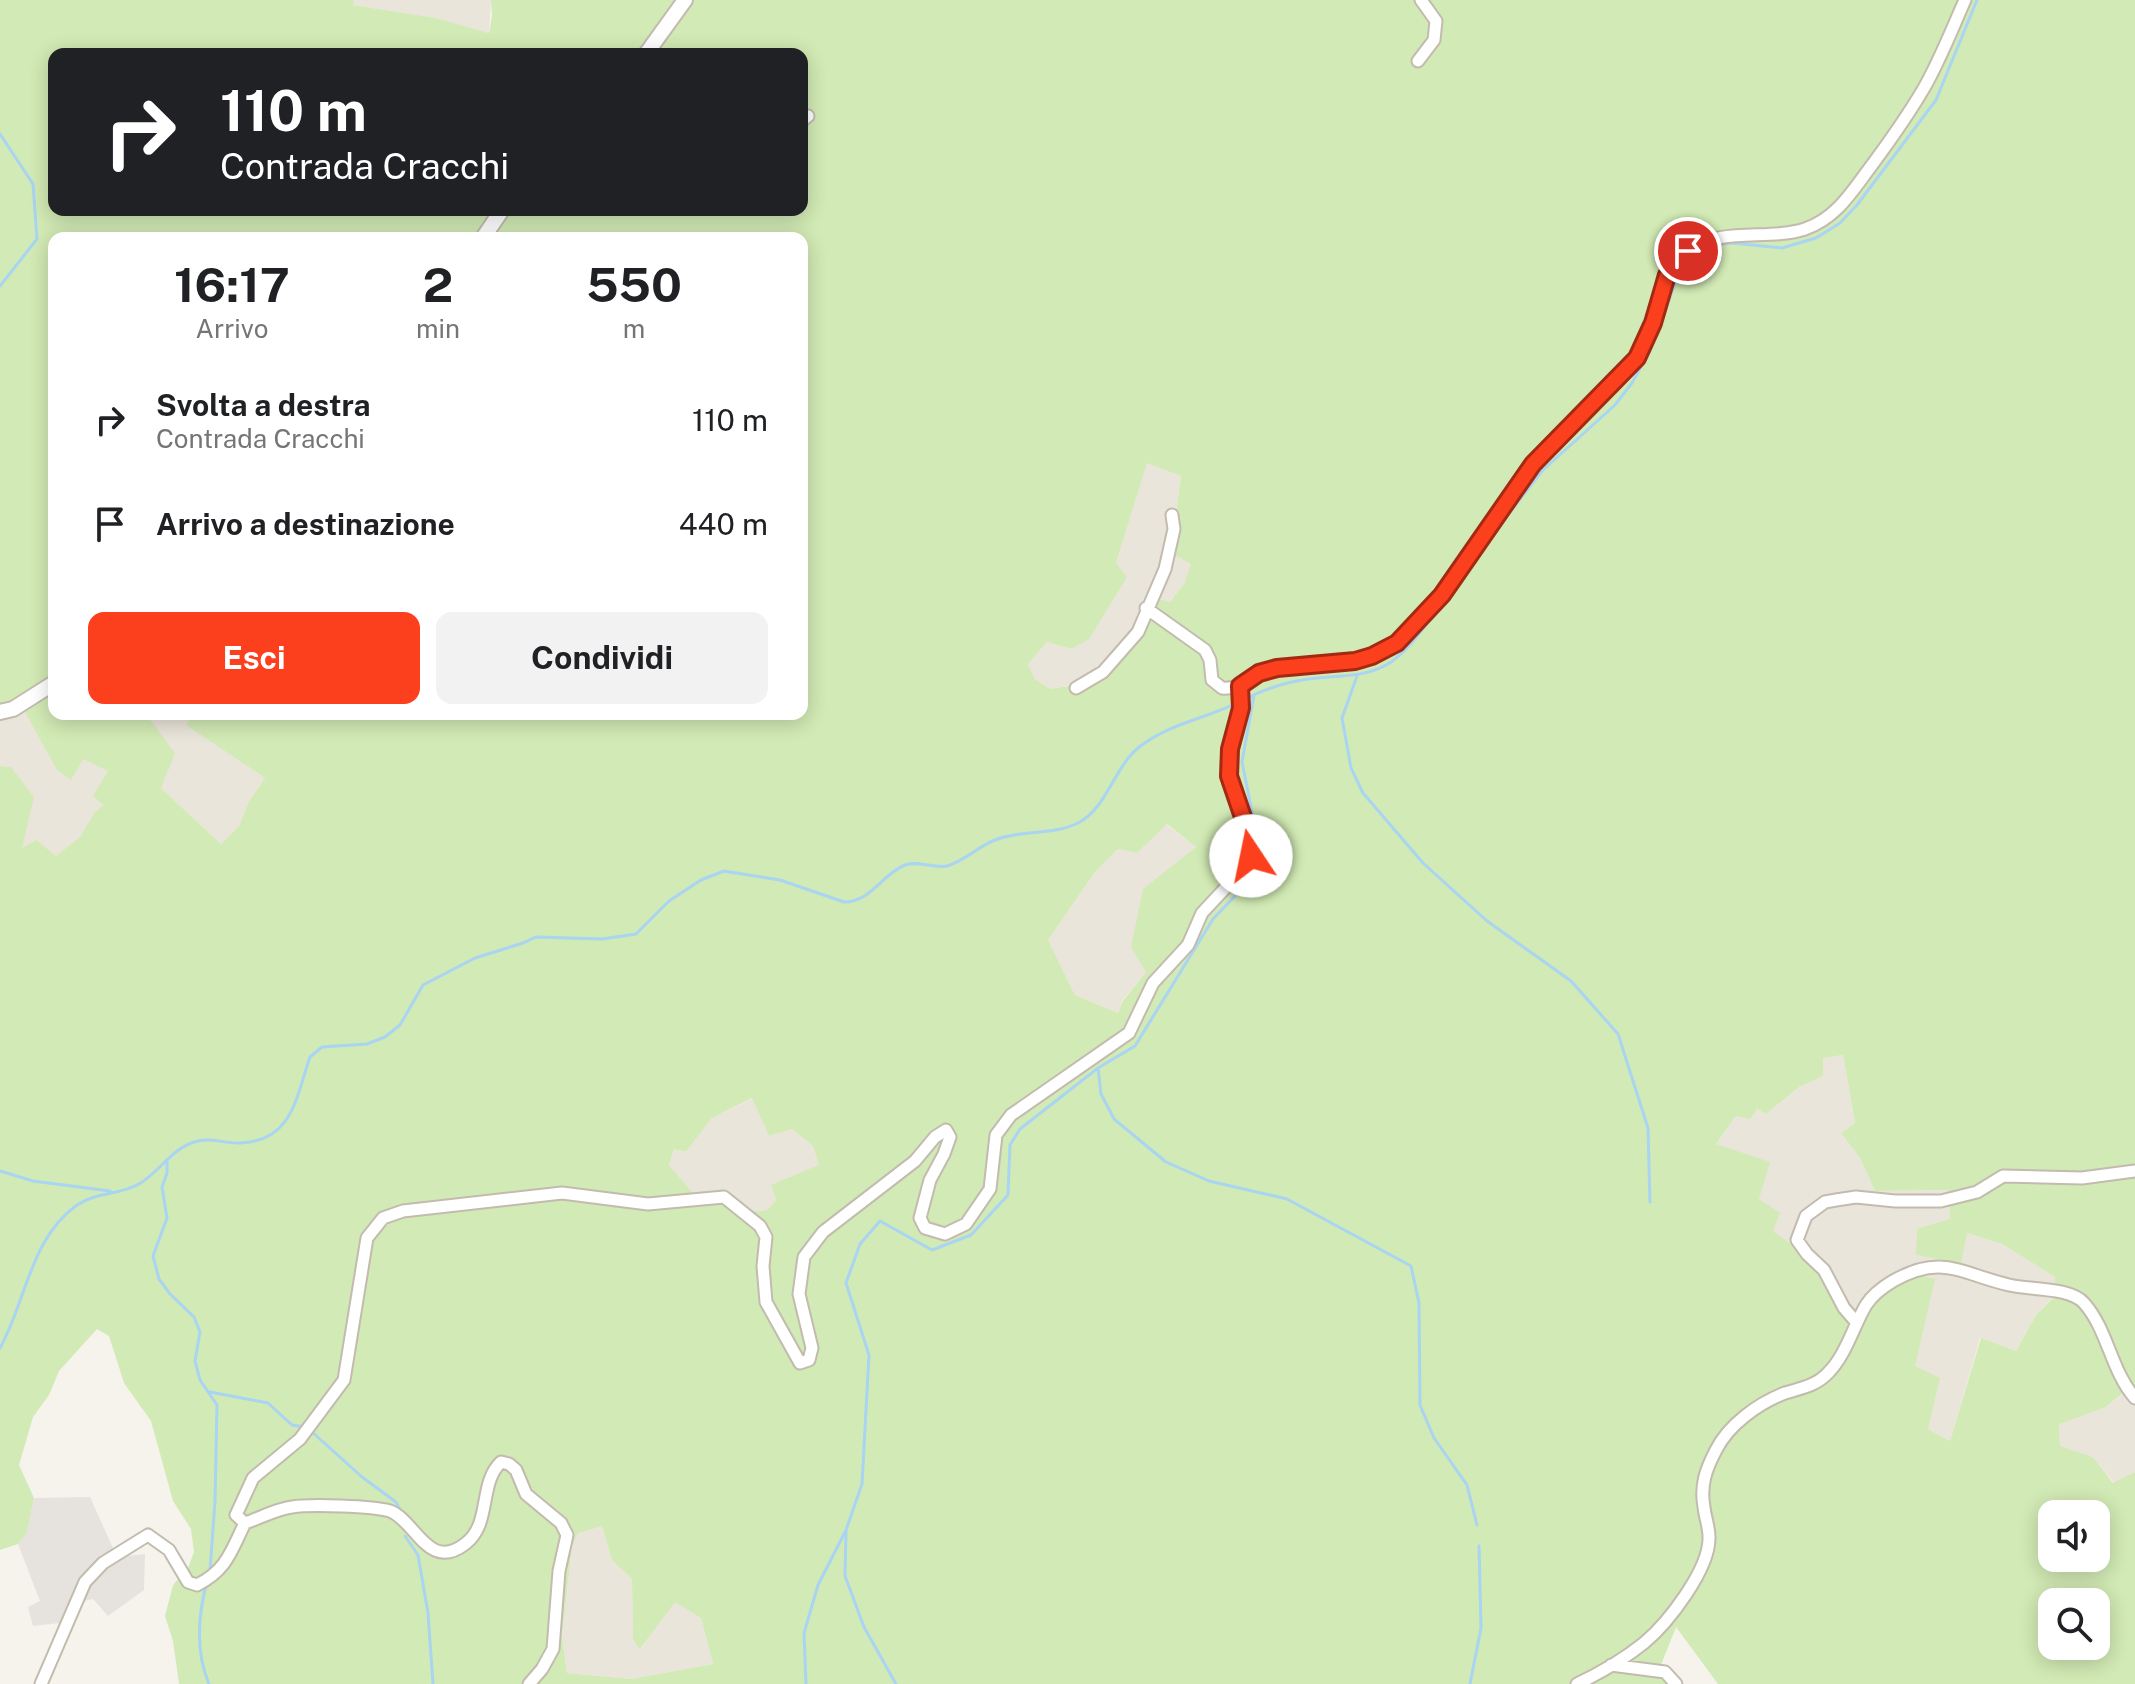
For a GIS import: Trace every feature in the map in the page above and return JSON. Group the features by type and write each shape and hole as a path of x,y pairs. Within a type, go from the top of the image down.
{"street":[{"path":"651,48 685,0"},
{"path":"1418,61 1434,40 1436,21 1421,0"},
{"path":"245,1523 236,1515 253,1478 300,1439 344,1380 367,1238 383,1218 403,1211 562,1193 648,1204 724,1197 760,1226 766,1237 763,1266 766,1302 800,1363 809,1360 812,1348 799,1294 804,1257 823,1232 915,1161 935,1137 946,1130 950,1137 930,1180 920,1218 925,1228 945,1234 966,1224 990,1189 996,1135 1011,1115 1129,1033 1153,983 1188,945 1202,913 1244,868 1251,856 1245,823 1229,776 1230,749 1241,708 1241,690 1259,673 1277,668 1355,661 1397,643 1442,595 1533,464 1637,358 1653,323 1667,275 1688,251 1727,237 1802,230 1826,220 1847,199 1926,85 1965,0"},
{"path":"1076,688 1103,672 1138,632 1165,569 1174,529 1172,515"},
{"path":"1146,608 1205,650 1216,685 1241,690"},
{"path":"0,712 13,709 48,687"},
{"path":"1857,1323 1844,1308 1824,1270 1797,1240 1806,1216 1825,1202 1856,1197 1885,1201 1941,1201 1977,1192 2003,1176 2082,1178 2135,1171"},
{"path":"1577,1684 1644,1643 1661,1626 1698,1574 1706,1558 1710,1536 1702,1481 1718,1446 1751,1410 1782,1394 1814,1385 1827,1375 1837,1362 1868,1301 1881,1288 1920,1268 1958,1268 2009,1285 2074,1295 2082,1299 2122,1383 2135,1398"},
{"path":"41,1684 85,1582 103,1563 148,1535 169,1550 188,1582 197,1585 214,1577 245,1523 290,1507 337,1506 392,1512 422,1542 437,1551 454,1552 469,1542 481,1523 492,1471 501,1462 516,1470 526,1494 561,1523 567,1535 559,1571 553,1649 529,1684"},
{"path":"1611,1665 1665,1672 1676,1684"}],"shaded area":[{"path":"354,0 491,0 489,33 436,18 352,5"},
{"path":"1147,462 1181,476 1171,553 1192,564 1185,582 1170,602 1155,598 1109,664 1083,683 1050,689 1035,679 1028,664 1047,642 1071,649 1116,563"},
{"path":"19,702 83,758 109,771 105,805 81,837 56,856 21,848 11,767 0,766 0,712"},
{"path":"147,720 190,720 187,725 265,778 249,801 239,826 221,844 161,788"},
{"path":"1166,824 1196,847 1146,972 1122,1001 1118,1013 1075,995 1048,940 1095,872 1118,849 1137,853"},
{"path":"1843,1055 1855,1123 1841,1133 1860,1158 1875,1191 1948,1190 1950,1219 1967,1233 2002,1244 2055,1277 2054,1296 2036,1315 2016,1351 1980,1338 1950,1441 1928,1429 1915,1367 1844,1310 1829,1271 1773,1231 1759,1199 1716,1144 1736,1116 1757,1109 1766,1114 1799,1087 1823,1076 1823,1058"},
{"path":"753,1098 769,1136 792,1129 813,1146 820,1166 771,1185 776,1200 767,1210 741,1212 697,1199 669,1165 674,1149 686,1152 712,1118"},
{"path":"2124,1393 2135,1398 2135,1472 2114,1483 2093,1457 2060,1446 2059,1423 2106,1407"},
{"path":"90,1497 117,1557 145,1554 144,1590 108,1616 93,1599 68,1605 60,1623 33,1626 28,1607 40,1601 18,1544 27,1532 34,1498"},
{"path":"602,1525 612,1560 632,1579 633,1641 641,1648 675,1601 701,1618 713,1664 631,1679 567,1673 562,1636 572,1546 578,1532"}],"green space":[{"path":"0,0 354,0 353,5 436,18 489,33 491,0 2135,0 2135,1398 2123,1393 2106,1407 2059,1424 2060,1446 2093,1457 2113,1483 2135,1472 2135,1684 1718,1684 1676,1627 1661,1665 1681,1684 179,1684 173,1641 165,1616 173,1585 188,1568 194,1552 191,1529 173,1501 151,1421 124,1383 109,1336 97,1329 59,1371 49,1395 33,1417 19,1465 34,1498 27,1532 18,1544 0,1550 0,766 11,767 34,797 22,848 36,840 56,856 80,837 95,812 104,805 93,796 108,771 83,759 71,780 57,770 20,703 0,712","holes":["1147,463 1181,476 1171,553 1191,564 1185,582 1170,602 1155,598 1124,646 1104,669 1077,684 1050,689 1035,679 1028,664 1047,642 1071,649 1089,639 1127,577 1116,563","1167,824 1196,847 1143,889 1131,947 1146,972 1122,1002 1118,1013 1075,995 1048,940 1095,872 1118,849 1137,853","1843,1055 1855,1123 1841,1133 1860,1158 1875,1191 1948,1190 1950,1219 1917,1229 1916,1255 1961,1263 1967,1233 2002,1244 2055,1277 2054,1297 2036,1315 2016,1351 1981,1338 1950,1441 1928,1429 1940,1378 1915,1366 1935,1279 1897,1271 1861,1320 1844,1310 1829,1271 1773,1231 1780,1213 1759,1199 1770,1162 1716,1144 1736,1116 1750,1119 1757,1109 1766,1114 1799,1087 1823,1076 1823,1058","752,1098 769,1136 792,1129 813,1146 819,1165 771,1185 776,1200 767,1210 741,1212 697,1198 669,1165 674,1149 686,1152 712,1118","602,1526 612,1560 632,1579 633,1640 640,1649 675,1602 701,1618 713,1664 631,1679 567,1673 562,1636 572,1546 578,1533"]}],"waterway":[{"path":"1477,554 1543,470 1615,405 1632,383 1650,351 1679,273 1687,262 1716,245 1732,243 1782,248 1816,238 1840,223 1857,205 1936,100 1977,0"},
{"path":"0,134 33,184 37,239 0,286"},
{"path":"1244,699 1294,681 1359,674 1381,668 1405,650 1440,606"},
{"path":"1357,676 1342,718 1351,768 1363,793 1423,863 1487,921 1571,981 1618,1034 1648,1128 1650,1202"},
{"path":"806,1684 804,1633 818,1585 846,1530 862,1484 869,1355 846,1283 860,1244 880,1221 932,1250 971,1235 1008,1195 1010,1145 1020,1129 1098,1068 1135,1046 1213,919 1254,876 1260,852 1242,762 1254,695"},
{"path":"0,1348 39,1253 61,1219 77,1205 139,1184 189,1144 208,1140 240,1143 271,1134 290,1114 310,1057 322,1047 367,1044 385,1037 400,1025 423,985 475,958 536,937 602,939 636,934 669,901 701,880 724,871 780,880 844,902 853,901 869,893 905,865 947,866 1005,837 1068,827 1088,817 1096,808 1122,766 1138,748 1174,727 1237,703"},
{"path":"1098,1068 1101,1094 1114,1119 1166,1162 1209,1181 1287,1199 1411,1266 1419,1303 1420,1405 1434,1438 1467,1485 1477,1525"},
{"path":"167,1160 162,1187 167,1218 153,1256 159,1279 194,1317 200,1332 195,1361 200,1380 217,1405 210,1571"},
{"path":"0,1171 33,1181 110,1191"},
{"path":"210,1392 268,1403 292,1425 305,1427"},
{"path":"311,1431 362,1477 396,1502 402,1514"},
{"path":"846,1531 845,1576 864,1627 896,1684"},
{"path":"405,1536 418,1555 428,1613 433,1684"},
{"path":"1470,1684 1481,1628 1479,1546"},
{"path":"207,1582 199,1633 209,1684"}],"route":[{"path":"1251,856 1245,823 1229,776 1230,749 1241,708 1240,686 1259,673 1277,668 1355,661 1397,643 1442,595 1533,464 1637,358 1653,323 1667,275 1688,251"}]}
